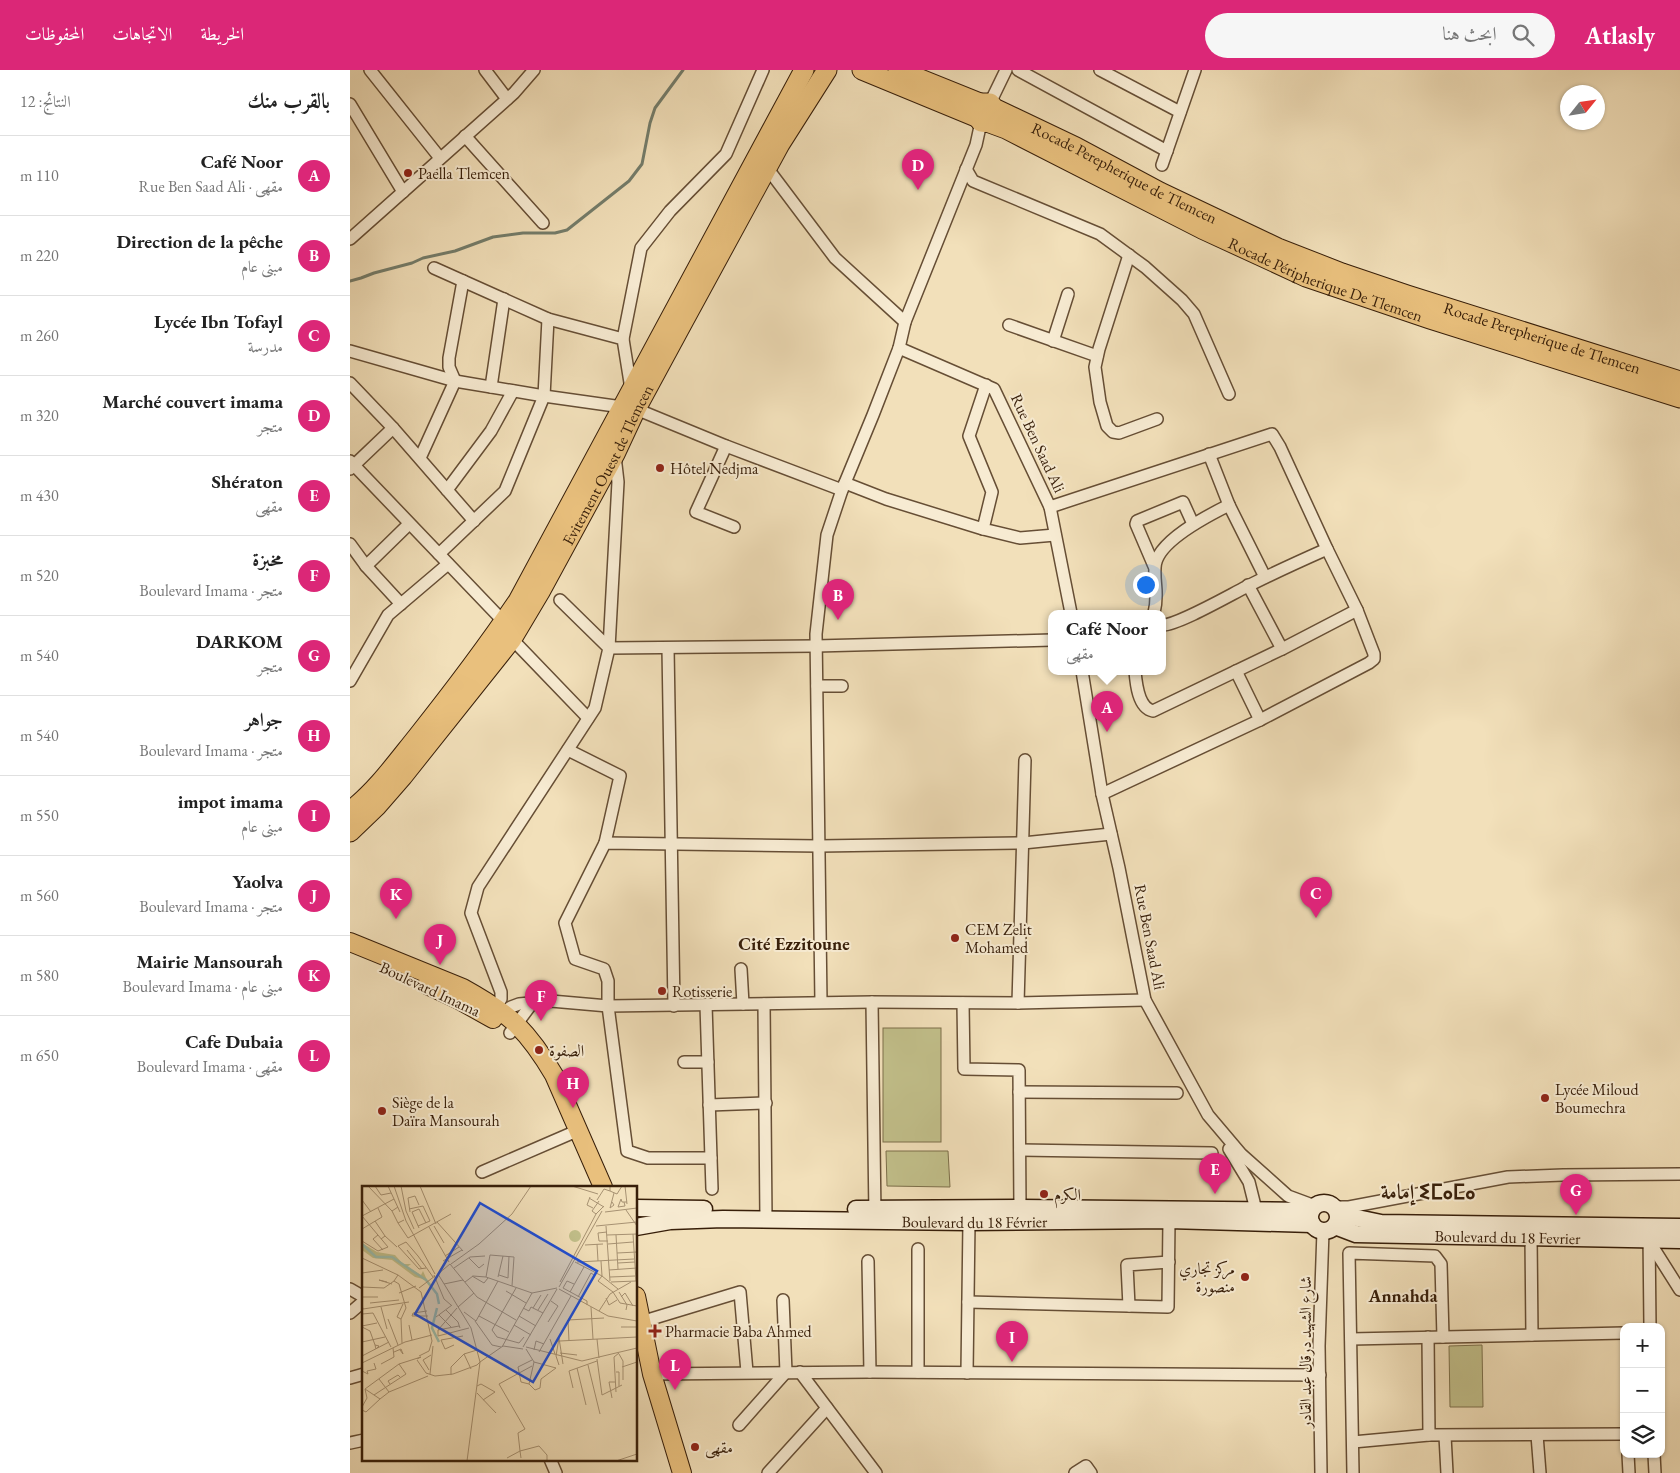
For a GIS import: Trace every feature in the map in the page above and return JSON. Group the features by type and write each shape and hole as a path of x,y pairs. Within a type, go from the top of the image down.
{"highway":[{"name":"Evitement Ouest de Tlemcen","path":"350,832 376,807 403,776 512,639 540,592 615,454 629,408 631,390 804,70"},
{"name":"Evitement Ouest de Tlemcen","path":"350,811 372,792 460,683 518,601 551,540 768,169 780,144 826,70"},
{"path":"862,70 985,113"},
{"path":"898,70 985,113"},
{"name":"Rocade Perepherique de Tlemcen","path":"985,113 1076,147 1160,192 1278,248 1342,273 1680,381"},
{"name":"Rocade Péripherique De Tlemcen","path":"985,113 1006,128 1202,229 1306,277 1387,305 1680,398"}],"main road":[{"name":"Boulevard Imama","path":"350,942 463,988 497,1013 545,1061 554,1076 603,1186"},
{"name":"Boulevard Imama","path":"350,954 412,978 459,1000 497,1013"},
{"name":"Boulevard Imama","path":"513,1029 549,1084 572,1132 590,1186"},
{"name":"Boulevard du 18 Février","path":"638,1208 766,1214 875,1215 1020,1208 1256,1210 1324,1217"},
{"name":"Boulevard du 18 Février","path":"638,1227 670,1221 723,1219 766,1214"},
{"name":"Boulevard du 18 Février","path":"875,1215 969,1222 1324,1217"},
{"name":"Boulevard du 18 Fevrier","path":"1324,1217 1381,1223 1649,1233 1680,1240"},
{"name":"Boulevard du 18 Fevrier","path":"1324,1217 1356,1234 1531,1237 1649,1233 1680,1227"},
{"path":"638,1307 652,1374 682,1473"}],"street":[{"path":"370,70 440,158"},
{"path":"485,70 507,99"},
{"path":"350,239 507,99 534,70"},
{"path":"631,390 622,339 641,248 670,212 726,154 763,70"},
{"path":"786,104 786,91 797,70"},
{"path":"821,1002 816,634 827,535 843,486 899,348 905,322 976,144 985,113 1006,70"},
{"path":"1018,70 1167,151"},
{"path":"1100,70 1180,112"},
{"path":"1162,165 1195,70"},
{"path":"350,104 403,192"},
{"path":"464,136 543,223"},
{"path":"768,169 835,258 905,322"},
{"path":"966,169 973,181 1100,234 1129,255 1182,300 1194,314 1229,394"},
{"path":"1129,255 1097,356 1095,367 1100,402 1107,426 1113,432 1119,433 1157,419"},
{"path":"434,268 548,319 622,339"},
{"path":"420,458 455,381 449,358 463,281"},
{"path":"1053,341 1068,294"},
{"path":"491,387 504,299"},
{"path":"439,554 505,491 544,396 548,319"},
{"path":"1010,325 1097,356"},
{"name":"Rue Ben Saad Ali","path":"899,348 994,389 1050,508 1070,610"},
{"path":"350,350 455,381 629,408 726,446 843,486 983,529 1020,538 1055,535"},
{"path":"350,383 420,458 474,521"},
{"path":"983,529 992,492 969,436 986,385"},
{"path":"447,490 491,431 514,391"},
{"path":"393,428 351,465 504,622"},
{"path":"1050,508 1272,434 1284,455 1357,610 1374,654 1374,659 1369,664 1260,720 1102,794"},
{"path":"726,446 696,512 734,527"},
{"path":"497,1013 501,992 470,912 478,887 595,708 609,648 618,482 615,454"},
{"path":"1209,454 1229,505 1265,578"},
{"path":"1155,610 1158,594 1154,566 1136,524 1137,521 1183,502 1193,524"},
{"path":"1154,566 1159,555 1169,543 1193,524 1229,505"},
{"path":"366,566 409,524"},
{"path":"350,544 366,566 401,604"},
{"path":"1166,626 1327,549"},
{"path":"350,682 388,615 448,564"},
{"path":"1248,586 1282,649"},
{"path":"560,600 609,648 816,646 1048,640"},
{"path":"1135,675 1142,703 1148,710 1153,711 1282,649 1357,610"},
{"path":"512,639 588,718"},
{"path":"668,648 674,1006"},
{"path":"1236,671 1260,720"},
{"name":"Rue Ben Saad Ali","path":"1083,675 1102,794 1145,1000 1208,1116 1241,1154 1288,1196 1324,1217"},
{"path":"817,686 842,686"},
{"path":"568,750 620,776 605,843 565,923 575,959 604,969 608,982 608,1006 627,1152 648,1158 711,1158"},
{"path":"1018,1003 1025,760"},
{"path":"605,843 819,846 1024,843 1111,834"},
{"path":"741,969 742,1004"},
{"path":"497,1013 511,1007 533,1002 551,1001 608,1006 674,1006 821,1002 1018,1003 1145,1000"},
{"path":"513,1029 533,1002"},
{"path":"872,1002 875,1215"},
{"path":"963,1002 964,1069 1019,1070 1020,1208"},
{"path":"764,1004 766,1214"},
{"path":"706,1005 712,1189"},
{"path":"684,1062 708,1062"},
{"path":"1020,1092 1177,1093"},
{"path":"709,1105 766,1103"},
{"path":"1208,1116 1249,1182 1256,1210"},
{"path":"482,1172 572,1132"},
{"path":"1020,1150 1212,1153"},
{"path":"1324,1217 1349,1207 1508,1177 1563,1174 1680,1174"},
{"name":"شارع الشهيد درقال عبد القادر","path":"1321,1473 1320,1375 1324,1217"},
{"path":"968,1302 1168,1307 1169,1220"},
{"path":"967,1373 969,1222"},
{"path":"1649,1233 1680,1290"},
{"path":"1649,1233 1650,1323"},
{"path":"1531,1237 1532,1335"},
{"path":"918,1249 918,1372"},
{"path":"1353,1473 1349,1254 1435,1256 1441,1264 1443,1337"},
{"path":"868,1261 870,1372"},
{"path":"1129,1306 1127,1265 1169,1262"},
{"path":"350,1289 362,1298"},
{"path":"641,1322 740,1292 747,1372"},
{"path":"739,1424 786,1372 784,1300"},
{"path":"350,1313 362,1301"},
{"path":"1351,1338 1620,1333"},
{"path":"1428,1337 1429,1435"},
{"path":"800,1372 876,1473"},
{"path":"652,1374 918,1372 1320,1375"},
{"path":"768,1473 827,1408"},
{"path":"1537,1434 1540,1473"},
{"path":"1352,1442 1429,1435 1620,1434"},
{"path":"1445,1436 1447,1473"},
{"path":"1628,1458 1629,1473"},
{"path":"1654,1458 1655,1473"},
{"path":"550,1460 556,1473"},
{"path":"1075,1473 1086,1466 1091,1473"}],"shaded area":[{"path":"883,1028 941,1028 941,1142 883,1142"},
{"path":"886,1151 948,1151 950,1187 887,1186"},
{"path":"1482,1345 1483,1407 1450,1407 1449,1346"}],"waterway":[{"path":"350,281 423,258 455,251 493,237 523,233 555,233 567,230 629,181 642,164 655,108 683,70"}],"place":[{"name":"Paella Tlemcen","path":"408,173"},
{"name":"Marché couvert imama","path":"918,190"},
{"name":"Hôtel Nedjma","path":"660,468"},
{"name":"Direction de la pêche","path":"838,620"},
{"name":"Café Noor","path":"1107,732"},
{"name":"Lycée Ibn Tofayl","path":"1316,918"},
{"name":"Mairie Mansourah","path":"396,919"},
{"name":"CEM Zelit Mohamed","path":"955,938"},
{"name":"Yaolva","path":"440,965"},
{"name":"Rotisserie","path":"662,991"},
{"name":"مخبزة","path":"541,1021"},
{"name":"الصفوة","path":"539,1050"},
{"name":"Lycée Miloud Boumechra","path":"1545,1098"},
{"name":"جواهر","path":"573,1108"},
{"name":"Siège de la Daïra Mansourah","path":"382,1111"},
{"name":"الكرم","path":"1044,1194"},
{"name":"Shératon","path":"1215,1194"},
{"name":"DARKOM","path":"1576,1215"},
{"name":"مركز تجاري منصورة","path":"1245,1277"},
{"name":"Pharmacie Baba Ahmed","path":"655,1331"},
{"name":"impot imama","path":"1012,1362"},
{"name":"Cafe Dubaia","path":"675,1390"},
{"name":"مقهى","path":"695,1447"}],"district":[{"name":"Cité Ezzitoune","path":"794,943"},
{"name":"إمامة ⵉⵎⴰⵎⴰ","path":"1428,1191"},
{"name":"Annahda","path":"1403,1295"}]}
